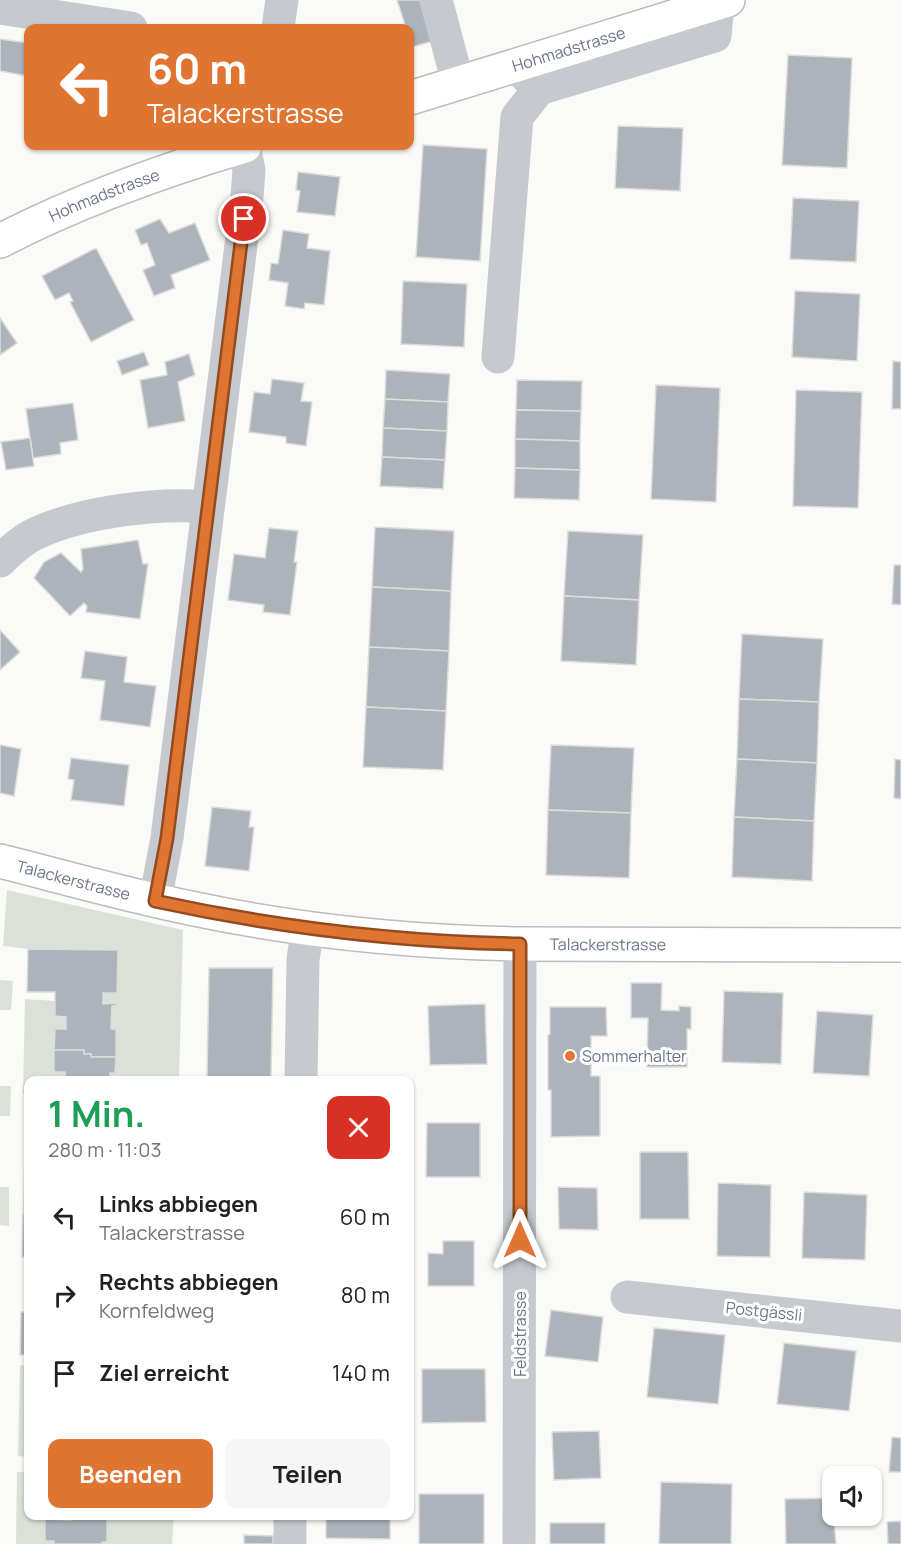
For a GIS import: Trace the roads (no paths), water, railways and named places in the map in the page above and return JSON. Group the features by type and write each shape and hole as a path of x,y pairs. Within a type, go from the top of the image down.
{"main road":[{"name":"Hohmadstrasse","path":"414,97 723,2"},
{"name":"Hohmadstrasse","path":"0,241 48,216 112,190 231,150"},
{"name":"Talackerstrasse","path":"0,861 203,911 308,928 434,941 520,944 901,945"}],"street":[{"path":"279,24 282,0"},
{"path":"436,0 458,83"},
{"path":"498,357 517,117 540,89 715,36 723,2"},
{"path":"0,9 103,24"},
{"path":"515,66 540,89"},
{"path":"155,901 167,838 247,197 249,170 245,150"},
{"path":"0,561 35,534 59,525 120,510 171,506 208,507"},
{"path":"301,1076 303,959 308,928"},
{"name":"Feldstrasse","path":"519,1544 520,944"},
{"name":"Postgässli","path":"627,1297 901,1326"},
{"path":"290,1520 290,1544"}],"place":[{"name":"Sommerhalter","path":"570,1056"}]}
